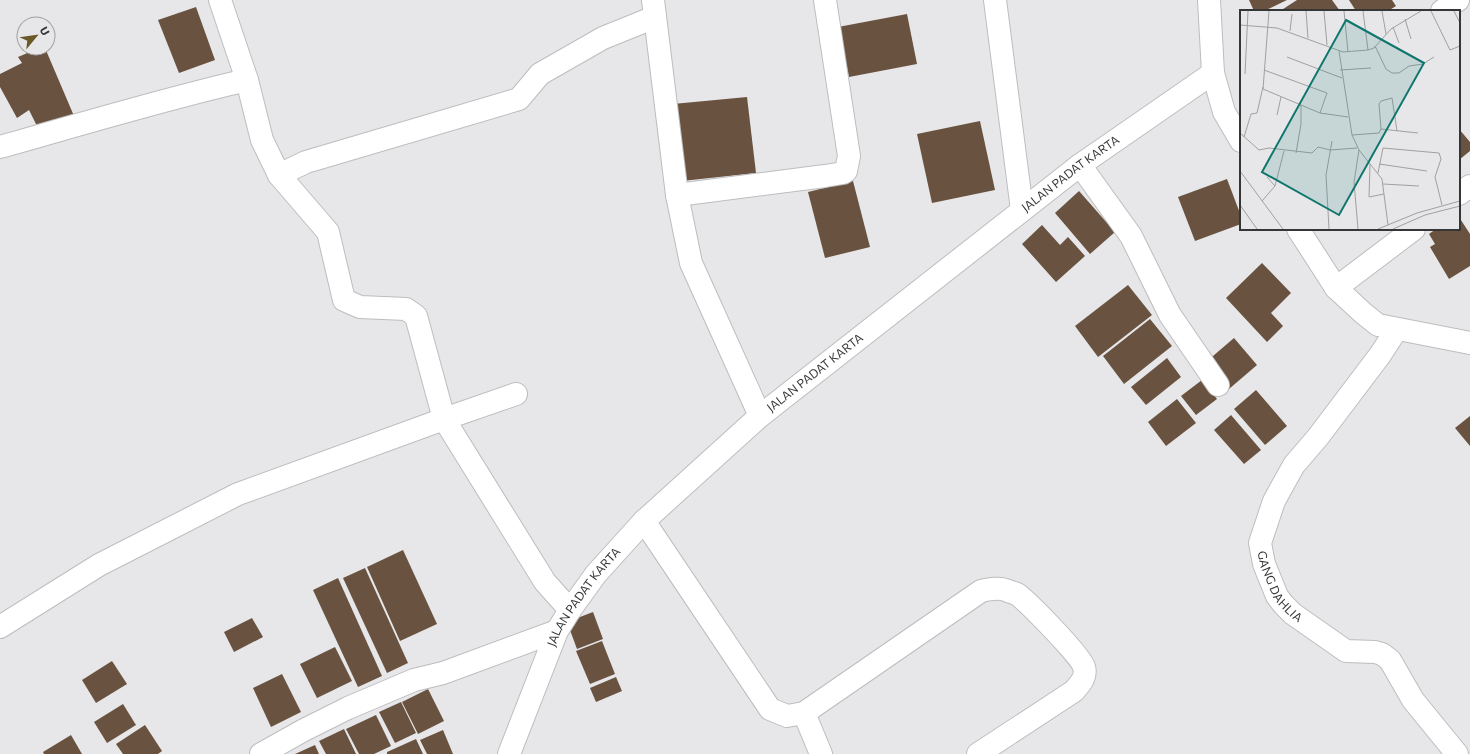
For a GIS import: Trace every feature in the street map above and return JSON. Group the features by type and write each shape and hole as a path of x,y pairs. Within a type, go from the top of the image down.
{"street":[{"path":"220,0 247,80 262,140 279,175 328,232 344,300 360,307 406,309 416,316 444,419 545,582 570,610"},
{"path":"677,195 825,176 843,173 846,171 849,156 825,0"},
{"path":"995,0 1022,210"},
{"path":"1209,0 1213,73 1224,112 1240,139"},
{"path":"1443,10 1458,0"},
{"path":"279,175 306,162 520,99 540,74 654,8 677,195 691,263 760,416"},
{"name":"JALAN PADAT KARTA","path":"509,754 557,631 596,574 644,521 760,416 1080,165 1213,73"},
{"path":"0,147 188,94 247,80"},
{"path":"1080,165 1131,236 1170,315 1218,385"},
{"path":"1460,193 1470,186"},
{"path":"1299,230 1336,288 1378,325 1470,343"},
{"path":"1336,288 1413,230"},
{"name":"GANG DAHLIA","path":"1398,329 1318,437 1294,465 1274,501 1260,543 1264,564 1276,596 1283,604 1293,614 1346,651 1375,652 1382,654 1390,660 1413,700 1457,754"},
{"path":"0,627 99,565 238,494 516,394"},
{"path":"644,521 770,710 787,716 804,712 981,591 993,589 1006,590 1016,594 1026,602 1077,656 1084,666 1085,673 1083,681 1074,691 978,754"},
{"path":"261,754 348,708 414,680 442,673 557,631"},
{"path":"804,712 821,754"}],"building":[{"path":"1249,0 1287,0 1266,10 1254,10"},
{"path":"1297,0 1332,0 1339,10 1282,10"},
{"path":"1349,0 1392,0 1396,6 1390,10 1355,10"},
{"path":"196,7 215,60 179,73 158,20"},
{"path":"907,14 917,64 849,77 838,27"},
{"path":"48,56 74,116 39,130 29,110 17,118 0,87 0,74 22,63 18,57"},
{"path":"747,97 756,173 682,181 673,104"},
{"path":"980,121 995,190 932,203 917,134"},
{"path":"1460,130 1470,142 1470,151 1460,159"},
{"path":"1227,179 1240,213 1240,224 1195,241 1178,197"},
{"path":"853,181 870,247 825,258 808,192"},
{"path":"1079,191 1115,232 1090,254 1055,213"},
{"path":"1460,219 1470,234 1470,266 1449,279 1430,247 1435,244 1429,234 1435,230 1460,230"},
{"path":"1042,225 1060,245 1068,237 1085,256 1056,282 1022,244"},
{"path":"1262,263 1291,293 1271,313 1283,326 1267,342 1226,298"},
{"path":"1128,285 1152,315 1098,357 1075,326"},
{"path":"1150,319 1172,346 1124,384 1103,356"},
{"path":"1234,338 1257,365 1229,389 1206,362"},
{"path":"1167,358 1181,377 1146,405 1131,387"},
{"path":"1202,380 1217,399 1196,415 1181,396"},
{"path":"1256,390 1287,426 1265,445 1234,409"},
{"path":"1177,399 1196,423 1166,446 1148,422"},
{"path":"1231,415 1261,450 1244,464 1214,430"},
{"path":"1470,416 1470,446 1455,428"},
{"path":"403,550 437,624 400,641 367,567"},
{"path":"365,568 408,663 387,673 343,578"},
{"path":"338,578 382,676 358,687 313,590"},
{"path":"593,612 603,639 577,649 567,622"},
{"path":"252,618 263,637 234,652 224,632"},
{"path":"602,641 615,674 590,684 576,651"},
{"path":"335,647 352,681 317,698 300,664"},
{"path":"112,661 127,684 96,703 82,680"},
{"path":"282,674 301,712 271,727 253,688"},
{"path":"616,677 622,691 596,702 590,688"},
{"path":"428,689 444,721 418,734 402,702"},
{"path":"401,702 416,733 395,743 379,712"},
{"path":"123,704 136,725 107,743 94,722"},
{"path":"376,715 391,746 374,754 359,754 346,729"},
{"path":"145,725 162,751 158,754 123,754 116,744"},
{"path":"344,729 356,754 326,754 319,741"},
{"path":"443,730 453,754 427,754 420,740"},
{"path":"71,735 82,754 44,754 43,752"},
{"path":"416,739 423,754 387,754 387,752"},
{"path":"315,745 319,754 295,754"}]}
